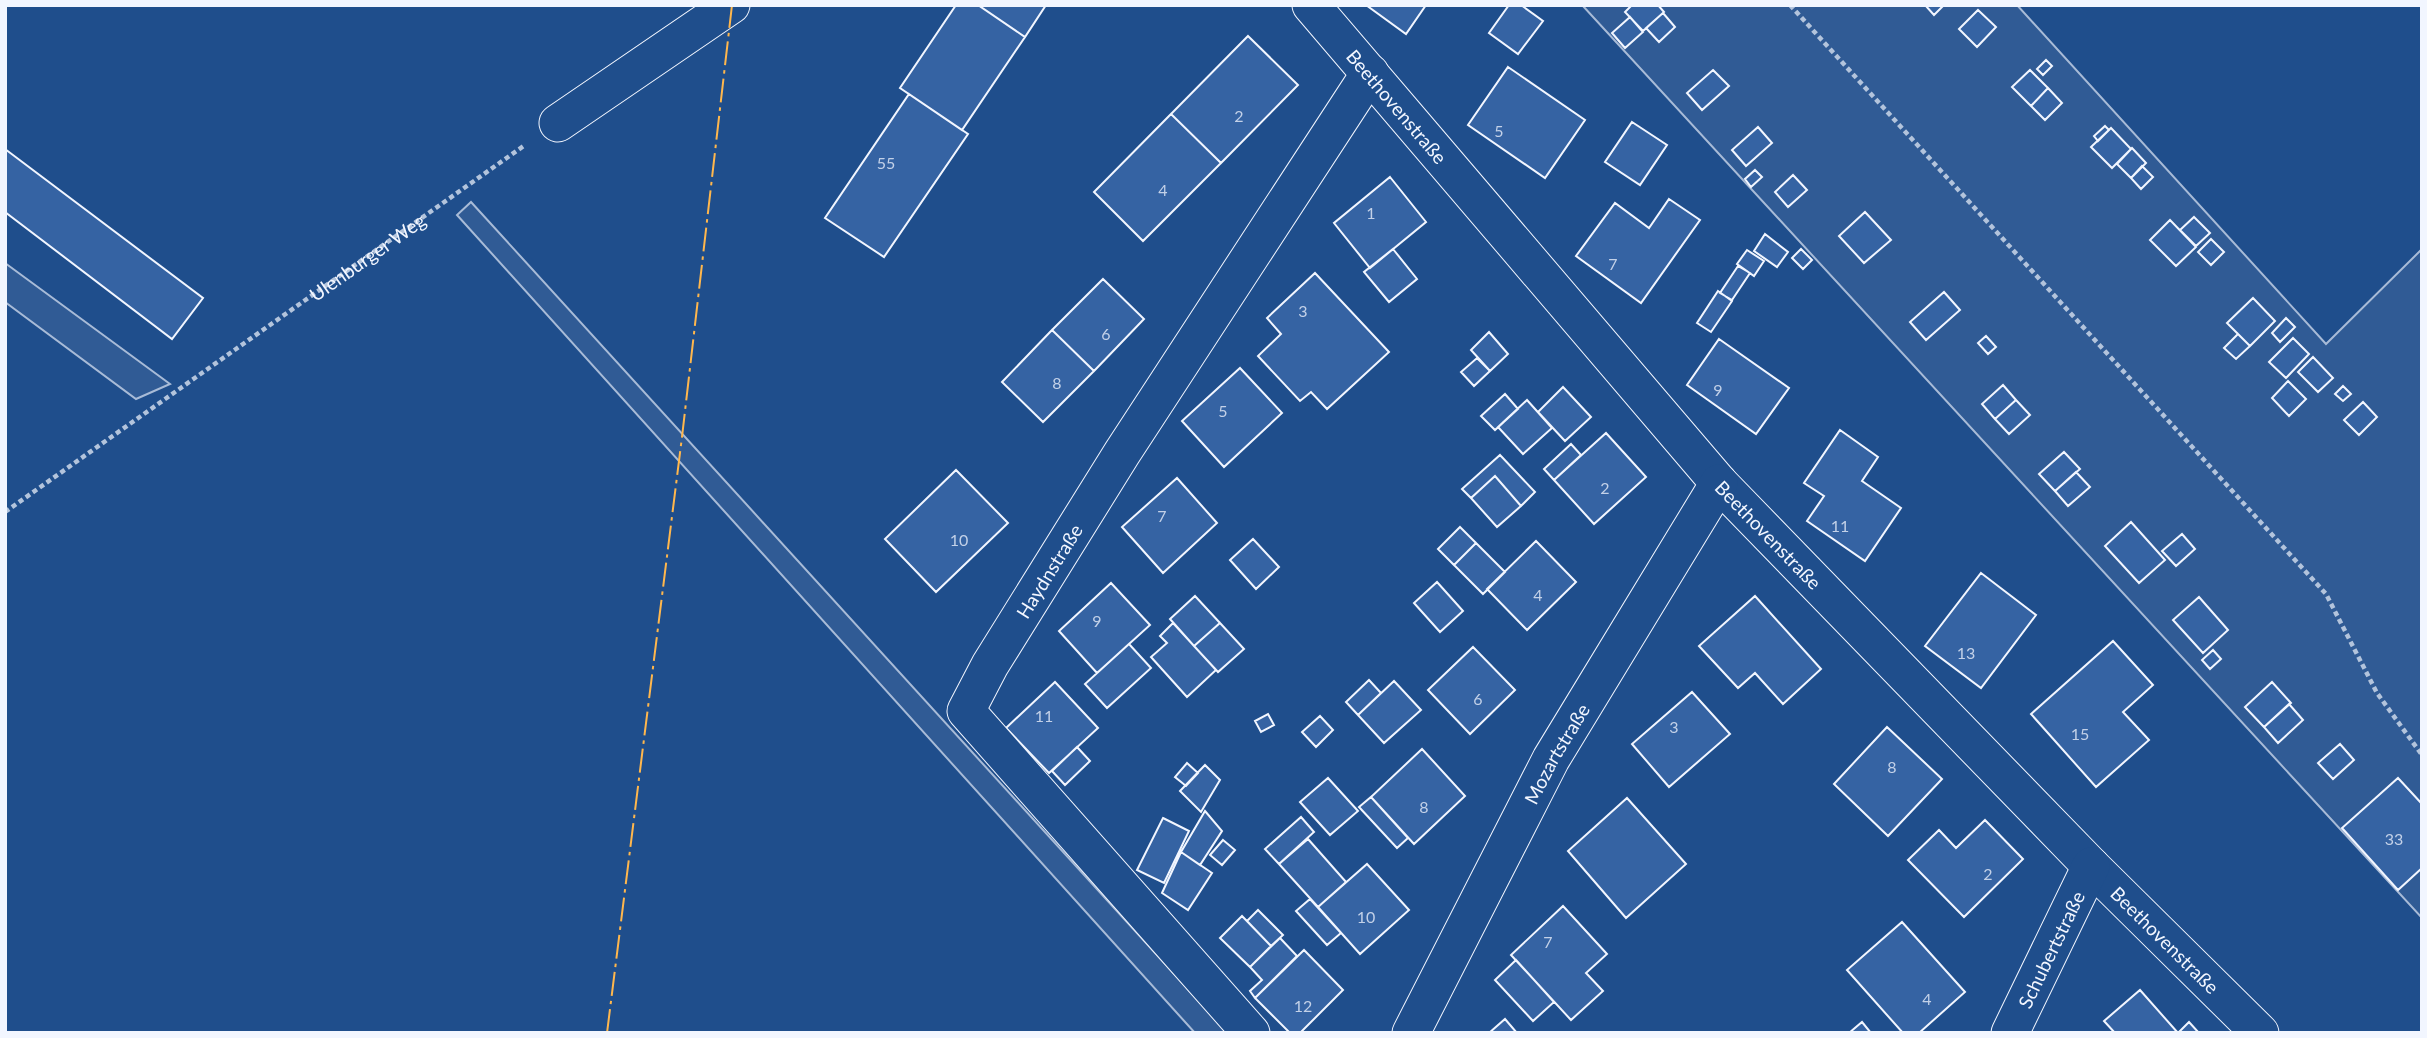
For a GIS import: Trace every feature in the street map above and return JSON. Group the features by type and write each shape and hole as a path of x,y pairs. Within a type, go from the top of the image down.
{"street":[{"path":"558,122 731,5"},
{"name":"Beethovenstraße","path":"1311,5 1719,483 2091,866 2260,1033"},
{"name":"Haydnstraße","path":"1251,1033 966,711 990,665 1122,453 1370,73"},
{"name":"Mozartstraße","path":"1411,1033 1551,759 1719,483"},
{"name":"Schubertstraße","path":"2010,1033 2091,866"}],"path":[{"path":"1790,5 2326,594 2377,693 2422,755"},
{"name":"Ulenburger Weg","path":"5,512 558,122"}],"shaded area":[{"path":"1582,5 2017,5 2326,344 2422,249 2422,918"},
{"path":"471,202 1228,1033 1195,1033 457,215"},
{"path":"5,263 170,384 136,399 5,302"}],"building":[{"path":"956,5 978,5 1025,37 962,130 900,88"},
{"path":"978,5 1046,5 1025,37"},
{"path":"1366,5 1426,5 1406,34"},
{"path":"1509,5 1521,5 1543,21 1518,54 1489,33"},
{"path":"1632,5 1658,5 1664,12 1643,31 1625,12"},
{"path":"1925,5 1942,5 1943,6 1934,15"},
{"path":"1978,10 1996,27 1977,47 1959,29"},
{"path":"1663,13 1675,27 1659,42 1646,28"},
{"path":"1630,17 1643,32 1625,48 1612,33"},
{"path":"1248,36 1298,85 1221,163 1171,114"},
{"path":"2046,60 2052,66 2043,75 2037,69"},
{"path":"1508,67 1585,120 1545,178 1468,125"},
{"path":"1713,70 1729,86 1702,110 1687,93"},
{"path":"2030,70 2048,88 2031,106 2012,87"},
{"path":"2048,88 2062,103 2045,120 2031,106"},
{"path":"909,94 968,134 884,257 825,218"},
{"path":"1171,114 1221,163 1143,241 1094,192"},
{"path":"1632,122 1667,145 1640,185 1605,162"},
{"path":"2105,126 2109,130 2098,141 2094,136"},
{"path":"1758,127 1772,143 1746,166 1732,150"},
{"path":"2111,128 2131,149 2112,168 2091,147"},
{"path":"2132,148 2146,163 2131,178 2117,164"},
{"path":"5,149 203,298 172,339 5,212"},
{"path":"2142,166 2153,177 2141,189 2131,178"},
{"path":"1755,170 1762,177 1751,187 1745,179"},
{"path":"1793,175 1807,190 1788,207 1775,192"},
{"path":"1390,177 1426,222 1370,268 1334,223"},
{"path":"1669,199 1700,220 1641,303 1576,256 1615,203 1649,228"},
{"path":"1865,212 1891,240 1864,263 1839,236"},
{"path":"2194,217 2210,233 2196,246 2180,230"},
{"path":"2170,220 2196,247 2176,266 2150,240"},
{"path":"1765,234 1788,252 1777,267 1754,251"},
{"path":"2211,239 2224,252 2211,265 2198,252"},
{"path":"1393,249 1417,279 1389,302 1364,272"},
{"path":"1801,249 1812,260 1803,269 1792,258"},
{"path":"1747,250 1764,261 1754,276 1737,264"},
{"path":"1738,266 1750,273 1732,300 1720,293"},
{"path":"1315,273 1389,352 1327,409 1311,392 1300,401 1258,356 1281,334 1267,318"},
{"path":"1103,279 1144,319 1094,371 1052,330"},
{"path":"1718,291 1732,301 1711,332 1697,323"},
{"path":"1944,292 1960,310 1926,340 1910,322"},
{"path":"2253,298 2275,321 2250,346 2227,323"},
{"path":"2286,318 2295,327 2280,342 2272,333"},
{"path":"1052,330 1094,371 1043,422 1002,382"},
{"path":"1489,332 1508,354 1490,371 1471,350"},
{"path":"2238,334 2250,346 2236,359 2224,348"},
{"path":"1986,336 1996,347 1988,354 1978,343"},
{"path":"2293,338 2309,354 2286,378 2269,362"},
{"path":"1719,339 1789,388 1756,434 1687,385"},
{"path":"2313,357 2333,378 2318,392 2298,372"},
{"path":"1477,358 1490,371 1474,386 1461,372"},
{"path":"1240,368 1282,413 1224,467 1182,421"},
{"path":"2288,381 2306,399 2289,416 2272,398"},
{"path":"2003,385 2016,400 1995,419 1982,404"},
{"path":"2343,386 2351,394 2343,401 2335,394"},
{"path":"1563,387 1591,417 1565,441 1538,412"},
{"path":"1505,394 1518,409 1495,430 1481,416"},
{"path":"1527,400 1552,428 1523,454 1498,427"},
{"path":"2016,400 2030,415 2009,434 1995,419"},
{"path":"2363,402 2377,417 2359,435 2344,420"},
{"path":"1840,430 1878,457 1862,481 1901,508 1865,561 1807,521 1824,496 1804,483"},
{"path":"1606,433 1646,477 1594,524 1554,480"},
{"path":"1571,444 1581,455 1554,480 1544,469"},
{"path":"2064,452 2080,469 2055,491 2039,474"},
{"path":"1500,455 1535,492 1521,506 1495,476 1471,498 1462,489"},
{"path":"956,470 1008,523 936,592 885,539"},
{"path":"2076,472 2090,487 2068,506 2055,491"},
{"path":"1495,476 1521,506 1497,527 1471,498"},
{"path":"1177,478 1217,523 1163,573 1122,527"},
{"path":"2131,522 2165,560 2139,583 2105,546"},
{"path":"1460,527 1476,543 1454,565 1438,549"},
{"path":"2182,534 2195,549 2176,566 2162,551"},
{"path":"1253,539 1279,567 1256,589 1230,560"},
{"path":"1536,541 1576,582 1527,630 1487,589"},
{"path":"1476,543 1505,572 1483,594 1454,565"},
{"path":"1981,573 2036,615 1981,688 1925,646"},
{"path":"1437,582 1463,611 1440,632 1414,603"},
{"path":"1111,583 1150,625 1097,673 1059,631"},
{"path":"1195,596 1220,623 1194,646 1170,619"},
{"path":"1755,596 1821,669 1783,704 1755,673 1738,688 1699,646"},
{"path":"2199,597 2228,630 2203,653 2173,620"},
{"path":"1173,623 1216,670 1187,697 1151,657 1167,643 1160,636"},
{"path":"1220,623 1244,649 1218,672 1194,646"},
{"path":"2113,641 2153,685 2123,712 2149,740 2096,787 2031,714"},
{"path":"1129,644 1151,668 1107,708 1085,684"},
{"path":"1473,647 1515,690 1470,734 1428,690"},
{"path":"2213,650 2221,659 2210,669 2202,660"},
{"path":"1369,680 1381,693 1358,715 1346,702"},
{"path":"1394,681 1421,710 1384,743 1358,715"},
{"path":"1055,682 1098,728 1049,773 1006,728"},
{"path":"2272,682 2291,703 2264,727 2245,707"},
{"path":"1692,692 1730,734 1669,787 1632,744"},
{"path":"2289,704 2303,720 2278,743 2264,727"},
{"path":"1268,714 1274,725 1261,732 1255,721"},
{"path":"1320,716 1333,730 1316,747 1302,732"},
{"path":"1887,727 1942,779 1888,836 1834,784"},
{"path":"2340,744 2354,760 2333,779 2318,763"},
{"path":"1077,747 1090,761 1065,785 1052,771"},
{"path":"1422,749 1465,796 1414,844 1371,797"},
{"path":"1187,763 1198,773 1186,786 1175,777"},
{"path":"1205,765 1220,780 1201,812 1180,791"},
{"path":"1328,778 1358,811 1330,835 1300,802"},
{"path":"2398,778 2422,804 2422,868 2398,890 2342,828"},
{"path":"1371,797 1408,838 1397,848 1359,807"},
{"path":"1627,798 1686,864 1626,918 1568,851"},
{"path":"1205,811 1222,831 1200,865 1181,852"},
{"path":"1301,817 1314,832 1279,864 1265,849"},
{"path":"1163,818 1189,831 1164,883 1137,870"},
{"path":"1985,820 2023,859 1964,917 1908,860 1939,830 1956,848"},
{"path":"1308,839 1346,882 1318,907 1279,864"},
{"path":"1223,840 1235,850 1222,865 1210,855"},
{"path":"1181,852 1212,873 1188,910 1162,893"},
{"path":"1367,864 1409,910 1360,954 1318,907"},
{"path":"1310,899 1341,933 1327,945 1296,911"},
{"path":"1563,906 1607,954 1586,973 1603,991 1571,1020 1511,955"},
{"path":"1258,910 1283,935 1271,946 1247,921"},
{"path":"1242,916 1271,946 1250,967 1220,938"},
{"path":"1902,922 1965,992 1919,1033 1903,1033 1847,970"},
{"path":"1280,938 1297,956 1255,998 1250,991 1262,980 1250,967"},
{"path":"1304,950 1343,990 1300,1033 1290,1033 1255,998"},
{"path":"1516,960 1554,1002 1533,1021 1495,980"},
{"path":"2140,990 2178,1033 2115,1033 2104,1021"},
{"path":"1505,1019 1517,1033 1489,1033"},
{"path":"1862,1022 1871,1033 1849,1033"},
{"path":"2189,1022 2199,1033 2178,1033"}],"power":[{"path":"607,1033 682,437 732,5"}]}
